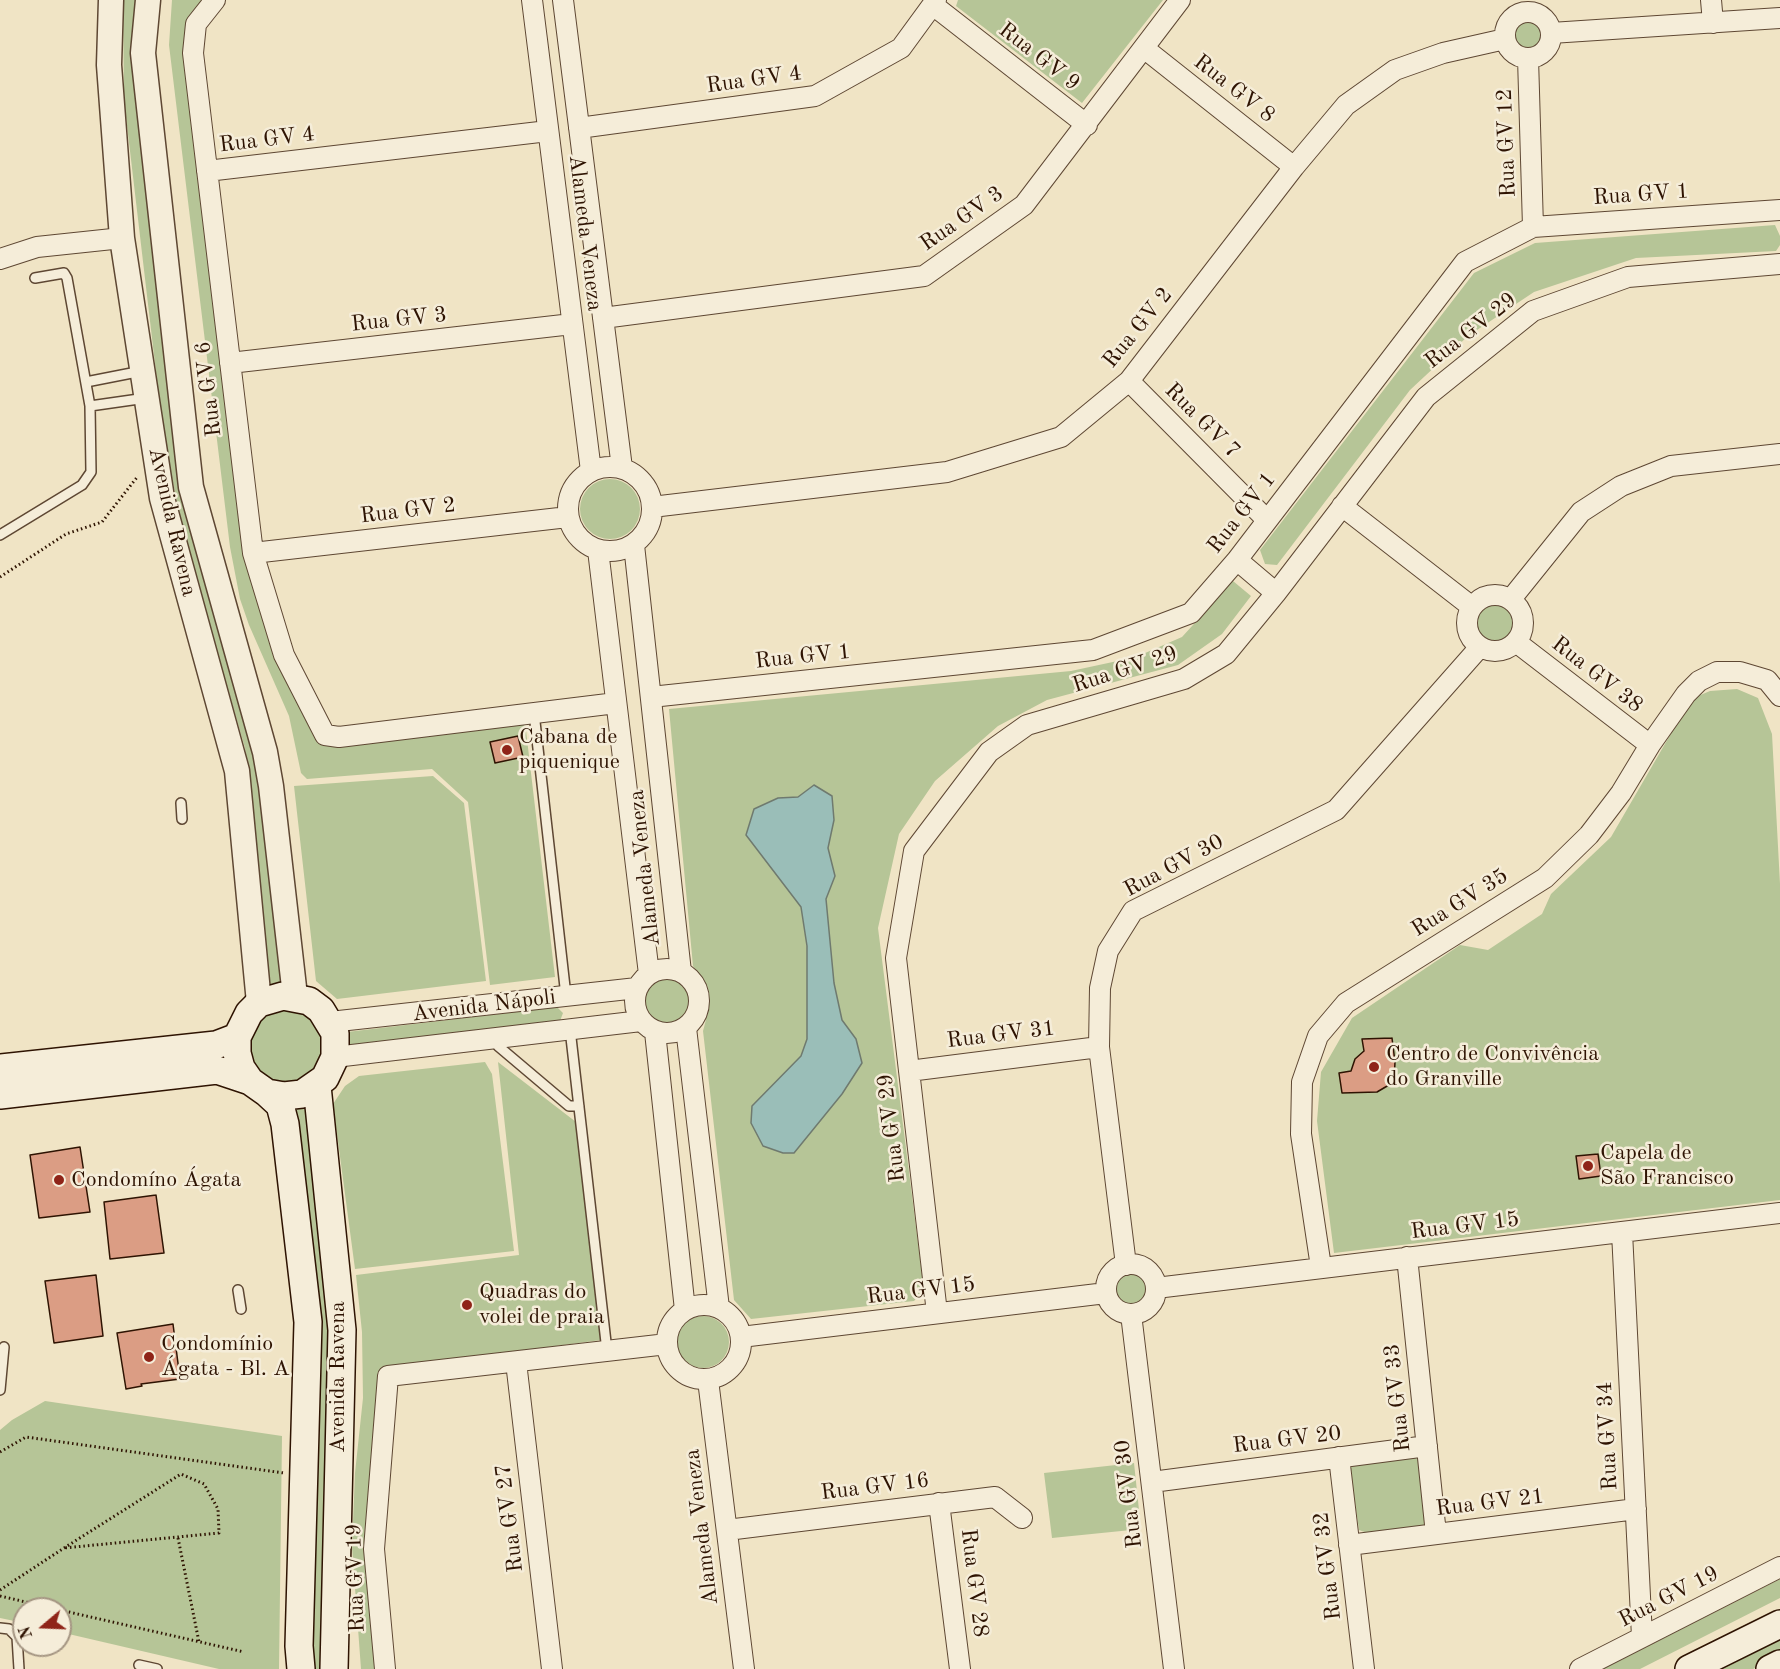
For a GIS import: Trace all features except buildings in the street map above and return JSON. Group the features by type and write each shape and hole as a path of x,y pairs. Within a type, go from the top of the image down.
{"main road":[{"path":"0,1095 218,1070 259,1087 284,1096 302,1094 317,1086 331,1068 335,1057 334,1033 330,1022 321,1010 309,1001 295,996 283,996 259,1004 241,1024 237,1037 237,1053 241,1068 259,1087"},
{"path":"0,1068 216,1045 237,1037"},
{"name":"Avenida Ravena","path":"317,1086 342,1330 334,1669"},
{"name":"Avenida Ravena","path":"259,1087 280,1105 285,1124 308,1322 299,1646 301,1669"},
{"path":"1689,1669 1780,1624"},
{"path":"1770,1669 1780,1664"}],"street":[{"name":"Avenida Ravena","path":"111,0 109,65 122,238 162,498 237,771 259,1004"},
{"name":"Avenida Ravena","path":"148,0 143,53 190,487 265,752 295,996"},
{"name":"Rua GV 6","path":"215,0 196,24 193,53 253,553 284,656 325,735 339,737 534,713"},
{"name":"Alameda Veneza","path":"532,0 591,471"},
{"name":"Alameda Veneza","path":"563,0 622,468"},
{"name":"Rua GV 3","path":"603,318 924,276 1024,205 1145,49 1180,0"},
{"path":"1711,0 1713,23"},
{"name":"Rua GV 4","path":"579,128 815,96 901,48 935,2"},
{"name":"Rua GV 9","path":"935,2 1087,125"},
{"path":"1527,6 1540,16 1551,33 1545,50 1528,58 1510,50 1505,39 1505,31 1512,18 1527,6"},
{"path":"1551,33 1780,18"},
{"name":"Rua GV 2","path":"652,507 947,472 1061,437 1129,381 1294,167 1346,105 1395,70 1443,52 1505,39"},
{"name":"Rua GV 8","path":"1145,49 1294,167"},
{"name":"Rua GV 12","path":"1528,58 1533,227"},
{"name":"Rua GV 4","path":"207,171 548,130"},
{"name":"Rua GV 1","path":"651,697 1093,650 1191,614 1237,560 1465,262 1533,227 1780,210"},
{"path":"560,229 591,225"},
{"path":"0,259 37,247 122,238"},
{"name":"Rua GV 29","path":"937,1313 896,958 914,851 989,752 1027,725 1184,679 1226,654 1276,593 1426,397 1533,311 1628,277 1780,264"},
{"name":"Rua GV 3","path":"230,363 572,324"},
{"name":"Rua GV 7","path":"1129,381 1267,520"},
{"path":"1511,599 1581,512 1621,486 1671,466 1780,454"},
{"path":"611,467 622,468 643,483 652,507 648,528 634,545 616,551 598,550 578,537 568,517 568,503 572,490 580,479 591,471 611,467"},
{"path":"1342,506 1472,607"},
{"name":"Rua GV 2","path":"253,553 568,517"},
{"name":"Alameda Veneza","path":"634,545 681,972"},
{"name":"Alameda Veneza","path":"598,550 616,703 643,981"},
{"path":"1237,560 1276,593"},
{"path":"1489,595 1511,599 1521,613 1523,621 1522,631 1516,642 1503,651 1479,648 1466,628 1466,619 1472,607 1489,595"},
{"name":"Rua GV 38","path":"1516,642 1650,745"},
{"name":"Rua GV 30","path":"1126,1265 1099,1047 1100,988 1108,951 1133,911 1336,810 1479,648"},
{"name":"Rua GV 35","path":"1321,1268 1301,1134 1302,1082 1318,1036 1346,1003 1545,878 1589,835 1621,793 1650,745 1686,694 1699,681 1717,672 1740,672 1767,680 1780,696"},
{"path":"534,713 616,703"},
{"name":"Avenida Nápoli","path":"330,1022 566,996 643,981 659,970 681,972"},
{"path":"681,972 689,977 699,994 698,1013 686,1028 719,1308"},
{"path":"643,981 635,1005 648,1027 685,1310"},
{"path":"566,996 570,1029"},
{"name":"Avenida Nápoli","path":"335,1057 570,1029 648,1027 666,1034 686,1028"},
{"name":"Rua GV 31","path":"909,1071 1099,1047"},
{"name":"Rua GV 15","path":"1155,1288 1780,1213"},
{"name":"Rua GV 34","path":"1622,1232 1642,1637"},
{"name":"Rua GV 33","path":"1407,1257 1437,1534"},
{"path":"1126,1265 1146,1269 1155,1288 1149,1306 1131,1314 1112,1306 1106,1286 1113,1272 1126,1265"},
{"name":"Rua GV 15","path":"741,1337 1107,1293"},
{"path":"708,1305 719,1308 734,1320 741,1337 741,1349 734,1365 720,1376 708,1380 685,1374 670,1356 667,1344 672,1324 685,1310 708,1305"},
{"name":"Rua GV 30","path":"1131,1314 1174,1669"},
{"path":"516,1362 667,1344"},
{"name":"Rua GV 19","path":"385,1669 374,1549 388,1377 516,1362"},
{"name":"Rua GV 27","path":"516,1362 552,1669"},
{"name":"Alameda Veneza","path":"708,1380 744,1669"},
{"name":"Rua GV 20","path":"1152,1482 1427,1446"},
{"name":"Rua GV 32","path":"1339,1458 1364,1669"},
{"name":"Rua GV 16","path":"727,1530 995,1497 1022,1518"},
{"name":"Rua GV 28","path":"939,1503 960,1669"},
{"name":"Rua GV 21","path":"1349,1545 1636,1509"},
{"name":"Rua GV 19","path":"1580,1669 1780,1567"}],"lane":[{"path":"0,535 82,485 91,472 90,406 67,278 64,273 35,278"},
{"path":"86,382 142,371"},
{"path":"90,406 146,398"},
{"path":"534,713 566,996"},
{"path":"181,803 182,819"},
{"path":"570,1029 607,1351"},
{"path":"495,1038 498,1046 568,1106 579,1106"},
{"path":"238,1290 241,1309"},
{"path":"0,1390 4,1347"},
{"path":"0,1628 9,1629 17,1637 19,1669"},
{"path":"139,1665 157,1669"}],"path":[{"path":"0,577 66,534 102,522 140,474"},
{"path":"0,1452 26,1437 303,1475"},
{"path":"0,1590 64,1548 181,1474 195,1479 211,1493 218,1509 219,1533 64,1548"},
{"path":"178,1537 199,1642"},
{"path":"72,1613 244,1652"}],"green space":[{"path":"123,0 137,0 135,99 176,438 250,717 285,980 279,986 270,984 245,748 187,549 164,440 124,100"},
{"path":"172,0 205,0 198,11 246,554 305,719 315,733 525,722 555,977 490,985 468,802 432,769 307,779 301,773 289,716 240,599 230,547 169,45"},
{"path":"958,0 1163,0 1082,103 956,6"},
{"path":"1528,20 1539,25 1544,36 1539,47 1528,52 1517,47 1512,36 1517,25"},
{"path":"1775,225 1780,236 1780,245 1776,251 1636,258 1534,292 1468,336 1410,390 1277,565 1265,564 1260,550 1474,273 1535,243"},
{"path":"610,479 627,484 635,492 640,509 635,526 627,534 610,539 593,534 585,526 580,509 585,492 593,484"},
{"path":"1233,581 1251,596 1222,634 1178,665 1047,700 998,726 935,781 899,834 878,928 924,1290 914,1301 751,1319 734,1300 703,1031 708,1012 707,987 693,966 669,709 1071,671 1136,657 1182,637"},
{"path":"1495,603 1503,604 1509,609 1514,615 1514,631 1509,637 1503,642 1495,643 1487,642 1481,637 1476,631 1475,623 1476,615 1481,609 1487,604"},
{"path":"1737,689 1758,698 1772,734 1780,884 1780,1200 1334,1253 1317,1121 1321,1072 1352,1018 1460,945 1488,950 1542,914 1551,894 1611,837 1691,699 1710,691"},
{"path":"433,776 464,803 486,981 337,999 316,981 294,786"},
{"path":"667,978 676,979 684,984 689,992 689,1010 684,1018 676,1023 667,1024 658,1023 650,1018 645,1010 644,1001 645,992 650,984 658,979"},
{"path":"557,1007 563,1013 560,1021 349,1045 345,1043 347,1032"},
{"path":"301,1009 323,1032 322,1063 298,1084 266,1081 248,1055 253,1024 269,1010"},
{"path":"485,1062 492,1074 514,1251 355,1269 333,1104 345,1086 359,1076"},
{"path":"498,1062 576,1122 601,1340 384,1369 379,1669 361,1669 352,1547 355,1473 363,1398 362,1332 356,1275 519,1255"},
{"path":"309,1097 330,1252 328,1669 308,1669 291,1102"},
{"path":"1131,1272 1143,1277 1148,1289 1143,1301 1131,1306 1119,1301 1114,1289 1119,1277"},
{"path":"703,1316 713,1318 721,1324 727,1332 729,1342 727,1352 721,1360 713,1366 703,1368 693,1366 685,1360 679,1352 677,1342 679,1332 685,1324 693,1318"},
{"path":"45,1401 282,1436 279,1669 219,1669 72,1635 72,1597 12,1597 12,1620 0,1618 0,1430 12,1420"},
{"path":"1415,1457 1422,1462 1429,1524 1423,1529 1370,1534 1359,1530 1350,1468 1356,1464"},
{"path":"1134,1463 1141,1529 1052,1538 1044,1473"},
{"path":"1780,1579 1780,1598 1640,1669 1603,1669"},
{"path":"1780,1633 1780,1655 1753,1669 1707,1669"}],"water":[{"path":"814,785 832,796 834,820 828,848 835,876 826,899 834,983 842,1020 856,1039 862,1063 842,1094 794,1153 783,1153 763,1146 751,1123 752,1106 801,1056 807,1039 807,946 801,907 746,835 754,809 778,798 798,797"}],"place":[{"name":"Cabana de piquenique","path":"507,750"},
{"name":"Centro de Convivência do Granville","path":"1374,1067"},
{"name":"Capela de São Francisco","path":"1588,1166"},
{"name":"Condomíno Ágata","path":"59,1180"},
{"name":"Quadras do volei de praia","path":"467,1305"},
{"name":"Condomínio Ágata - Bl. A","path":"149,1357"}]}
